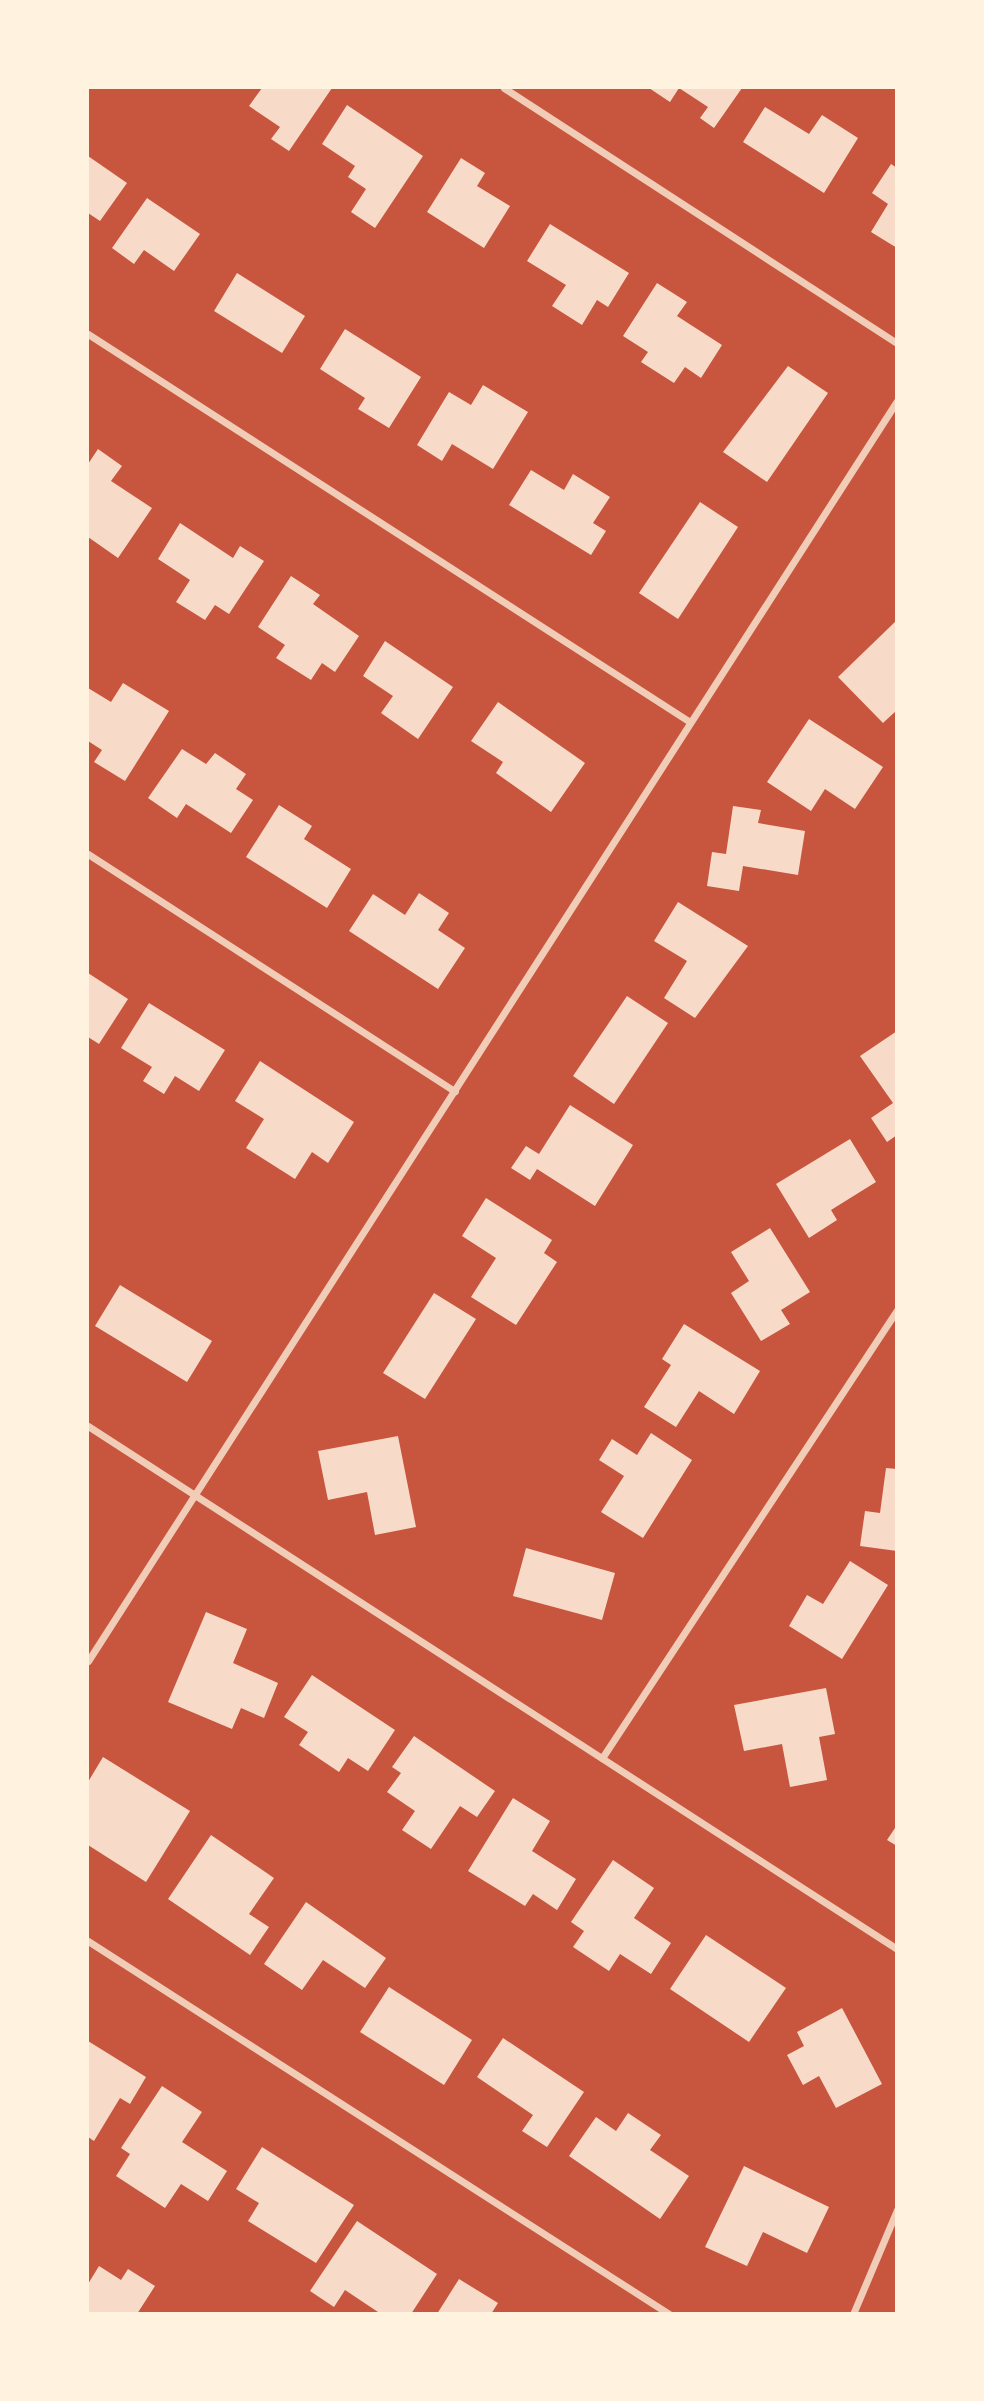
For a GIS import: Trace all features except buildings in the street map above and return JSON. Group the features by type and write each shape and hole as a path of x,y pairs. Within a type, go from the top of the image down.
{"street":[{"path":"504,88 897,343"},
{"path":"88,334 690,722"},
{"path":"88,1661 897,401"},
{"path":"88,854 455,1091"},
{"path":"602,1758 897,1310"},
{"path":"88,1426 897,1949"},
{"path":"88,1941 669,2314"},
{"path":"853,2314 897,2210"}]}
